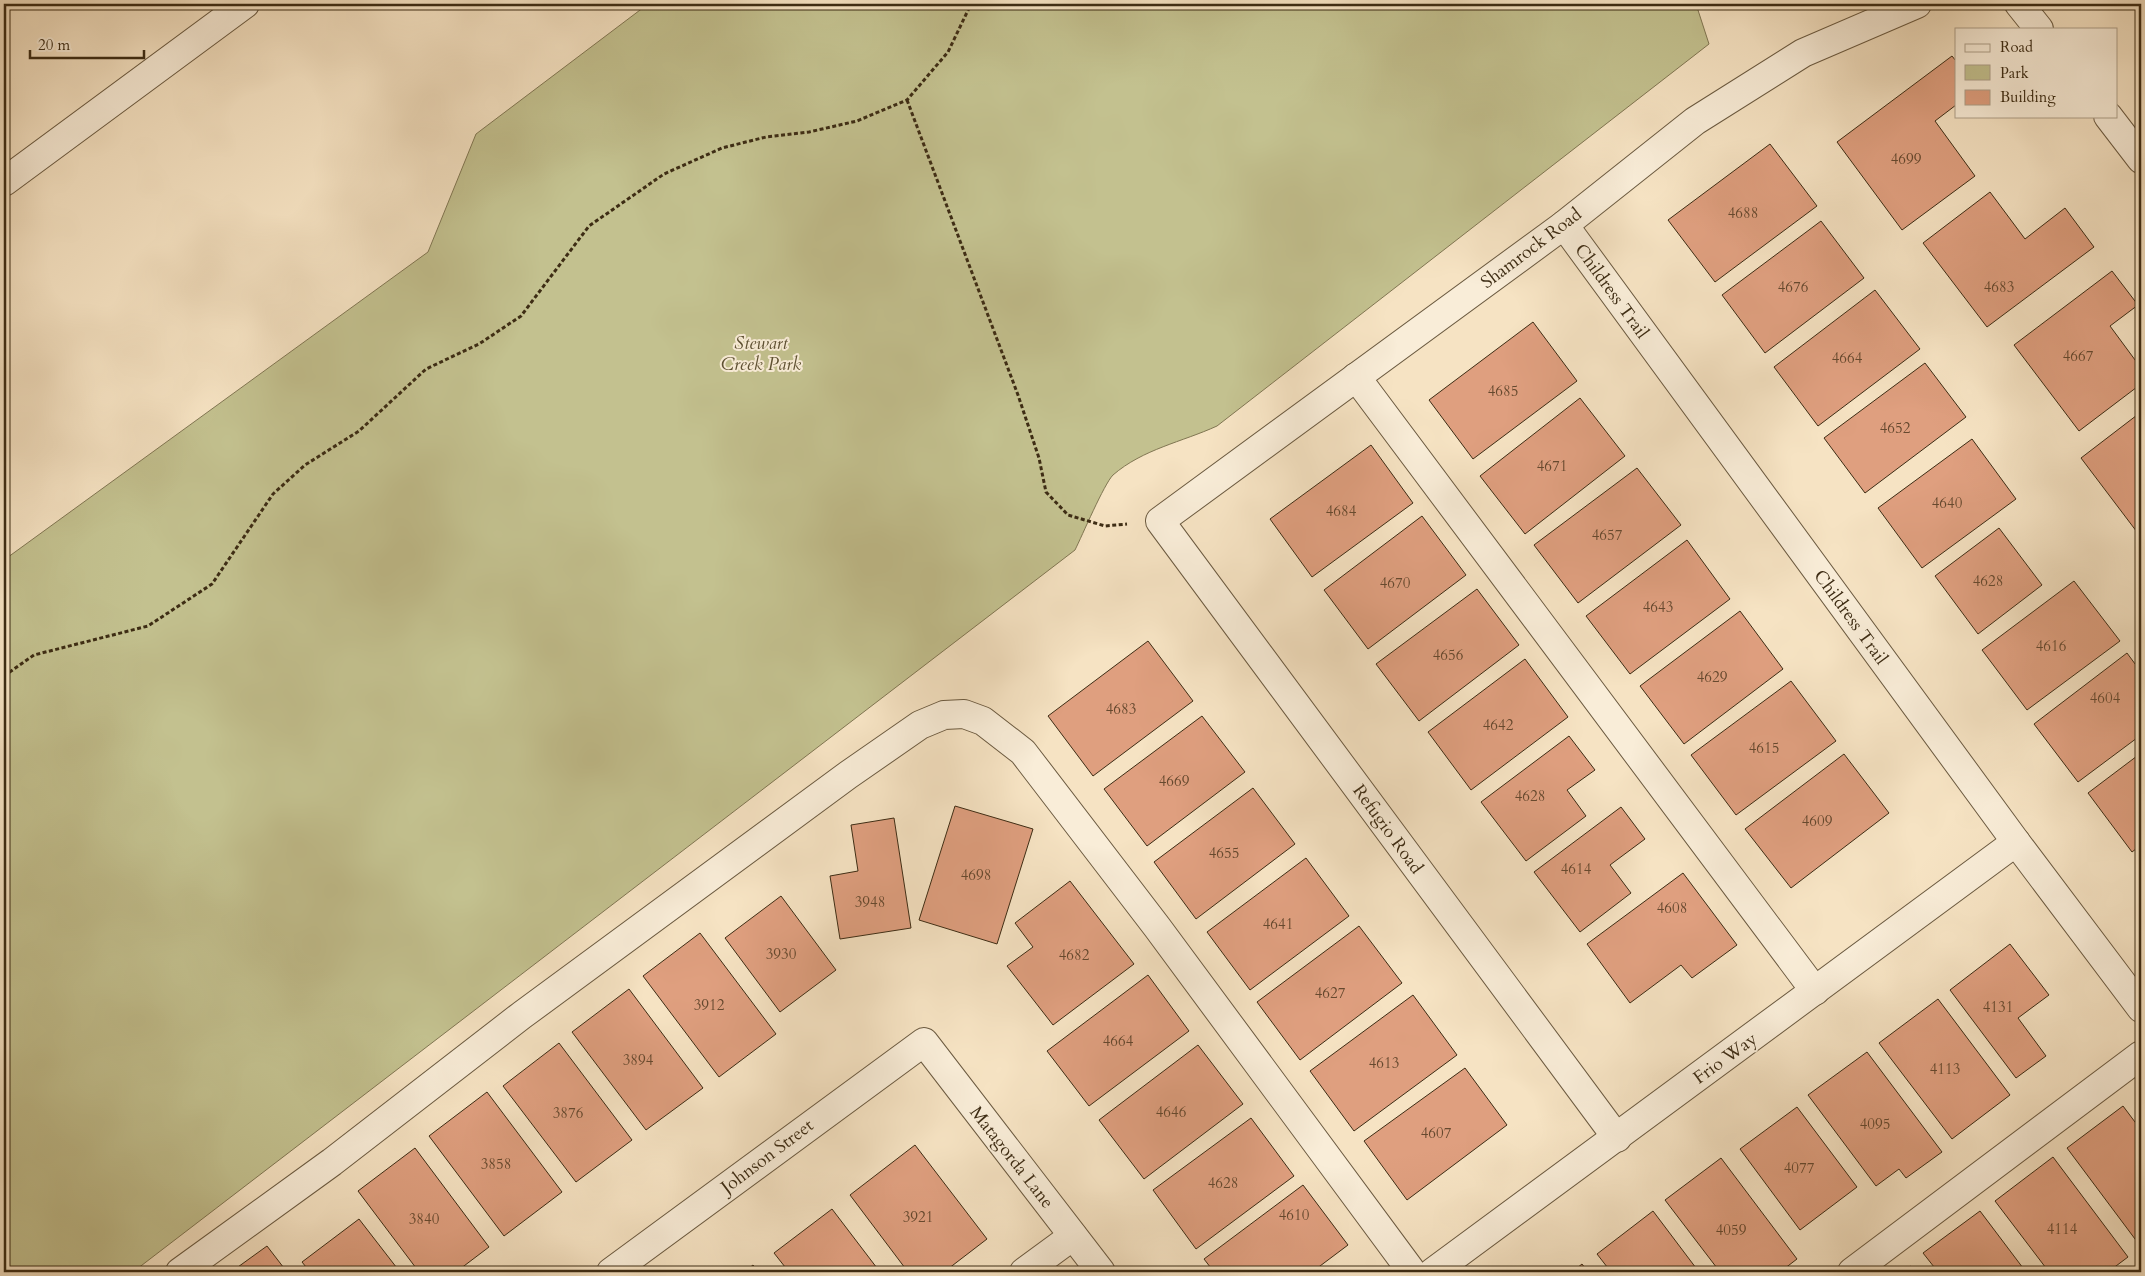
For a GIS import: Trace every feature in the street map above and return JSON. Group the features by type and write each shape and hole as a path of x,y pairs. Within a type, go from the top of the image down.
{"street":[{"path":"4,182 245,4"},
{"name":"Shamrock Road","path":"1160,521 1564,224 1695,121 1747,86 1803,53 1917,4"},
{"path":"2019,4 2038,28"},
{"path":"2110,118 2141,159"},
{"name":"Childress Trail","path":"1564,224 2016,842 2141,1008"},
{"path":"1356,377 1815,991"},
{"name":"Refugio Road","path":"1160,521 1617,1138"},
{"path":"180,1272 332,1162 522,1015 848,775 920,725 944,715 964,714 983,721 1023,752 1157,927 1412,1272"},
{"name":"Frio Way","path":"1434,1272 2016,842"},
{"name":"Matagorda Lane","path":"924,1042 1101,1272"},
{"name":"Johnson Street","path":"611,1272 924,1042"},
{"path":"1852,1272 2141,1055"},
{"path":"1024,1272 1073,1236"}],"path":[{"path":"4,676 34,655 148,626 212,584 273,494 305,464 359,431 426,369 479,344 522,316 589,226 664,174 722,148 766,137 809,132 857,121 907,100 948,52 971,4"},
{"path":"907,100 1018,395 1039,458 1046,492 1068,515 1104,526 1160,521"}],"green space":[{"name":"Stewart Creek Park","path":"648,4 1696,4 1709,44 1217,426 1150,452 1113,475 1099,499 1075,550 133,1272 4,1272 4,560 428,252 476,134"}],"building":[{"path":"1952,56 1955,60 1955,106 1935,121 1975,176 1902,230 1837,142"},
{"path":"1770,144 1817,206 1715,282 1668,220"},
{"path":"1990,192 2025,239 2065,208 2094,247 1987,327 1923,243"},
{"path":"1821,221 1864,278 1765,353 1722,295"},
{"path":"2112,271 2138,305 2110,326 2141,368 2141,384 2079,431 2014,345"},
{"path":"1875,290 1920,349 1818,426 1774,367"},
{"path":"1533,322 1577,381 1473,459 1429,400"},
{"path":"1925,363 1966,417 1865,493 1824,438"},
{"path":"1580,398 1625,456 1525,534 1480,476"},
{"path":"2141,412 2141,535 2140,536 2081,458"},
{"path":"1972,439 2016,499 1922,568 1878,508"},
{"path":"1371,445 1413,503 1312,577 1270,519"},
{"path":"1637,468 1681,525 1578,603 1534,545"},
{"path":"1422,516 1466,575 1368,649 1324,590"},
{"path":"1999,528 2042,585 1978,634 1935,576"},
{"path":"1687,540 1730,599 1630,674 1586,616"},
{"path":"2074,581 2120,641 2027,710 1982,650"},
{"path":"1477,589 1519,645 1419,721 1376,664"},
{"path":"1740,611 1783,669 1684,744 1640,686"},
{"path":"1148,641 1193,701 1093,776 1048,716"},
{"path":"2127,653 2141,672 2141,735 2078,782 2034,724"},
{"path":"1525,659 1568,717 1471,790 1428,732"},
{"path":"1791,681 1836,741 1736,815 1691,755"},
{"path":"1202,716 1245,772 1147,846 1104,789"},
{"path":"1569,736 1595,770 1567,790 1586,816 1526,861 1481,802"},
{"path":"2141,753 2141,845 2132,852 2088,793"},
{"path":"1844,754 1889,813 1791,888 1745,829"},
{"path":"1253,788 1295,844 1196,919 1154,862"},
{"path":"955,806 1033,829 997,944 919,920"},
{"path":"1621,807 1645,839 1610,865 1631,893 1580,932 1534,872"},
{"path":"894,818 911,928 840,939 830,876 858,871 851,825"},
{"path":"1306,858 1349,916 1250,990 1207,932"},
{"path":"1683,873 1737,945 1692,978 1681,965 1630,1003 1587,944"},
{"path":"1070,881 1134,964 1053,1025 1007,966 1033,947 1015,923"},
{"path":"781,896 836,970 780,1012 725,938"},
{"path":"1359,926 1402,983 1300,1060 1257,1002"},
{"path":"700,933 776,1034 719,1077 643,976"},
{"path":"2010,944 2049,995 2018,1018 2046,1056 2016,1078 1950,990"},
{"path":"1148,975 1189,1031 1089,1106 1047,1051"},
{"path":"629,989 703,1088 646,1130 572,1032"},
{"path":"1413,995 1457,1055 1354,1131 1310,1071"},
{"path":"1938,999 2010,1095 1952,1139 1879,1043"},
{"path":"559,1043 632,1140 576,1182 503,1086"},
{"path":"1198,1045 1243,1104 1144,1179 1099,1120"},
{"path":"1867,1052 1942,1152 1906,1178 1899,1169 1876,1186 1808,1095"},
{"path":"1465,1068 1507,1125 1407,1200 1364,1141"},
{"path":"487,1092 562,1192 504,1236 429,1136"},
{"path":"2123,1106 2141,1130 2141,1247 2067,1148"},
{"path":"1797,1107 1857,1187 1800,1230 1740,1149"},
{"path":"1251,1118 1294,1176 1196,1249 1153,1190"},
{"path":"915,1145 987,1239 944,1272 908,1272 850,1195"},
{"path":"415,1148 489,1247 456,1272 419,1272 358,1191"},
{"path":"2053,1157 2128,1257 2108,1272 2049,1272 1995,1201"},
{"path":"1721,1158 1797,1259 1780,1272 1720,1272 1665,1200"},
{"path":"1303,1185 1348,1245 1312,1272 1214,1272 1204,1259"},
{"path":"832,1209 880,1272 789,1272 774,1253"},
{"path":"1653,1211 1699,1272 1611,1272 1597,1254"},
{"path":"1980,1211 2026,1272 1938,1272 1923,1253"},
{"path":"359,1219 400,1272 310,1272 302,1262"},
{"path":"267,1246 287,1272 231,1272"},
{"path":"1582,1264 1588,1272 1572,1272"},
{"path":"753,1265 759,1272 744,1272"},
{"path":"1911,1266 1916,1272 1903,1272"}]}
